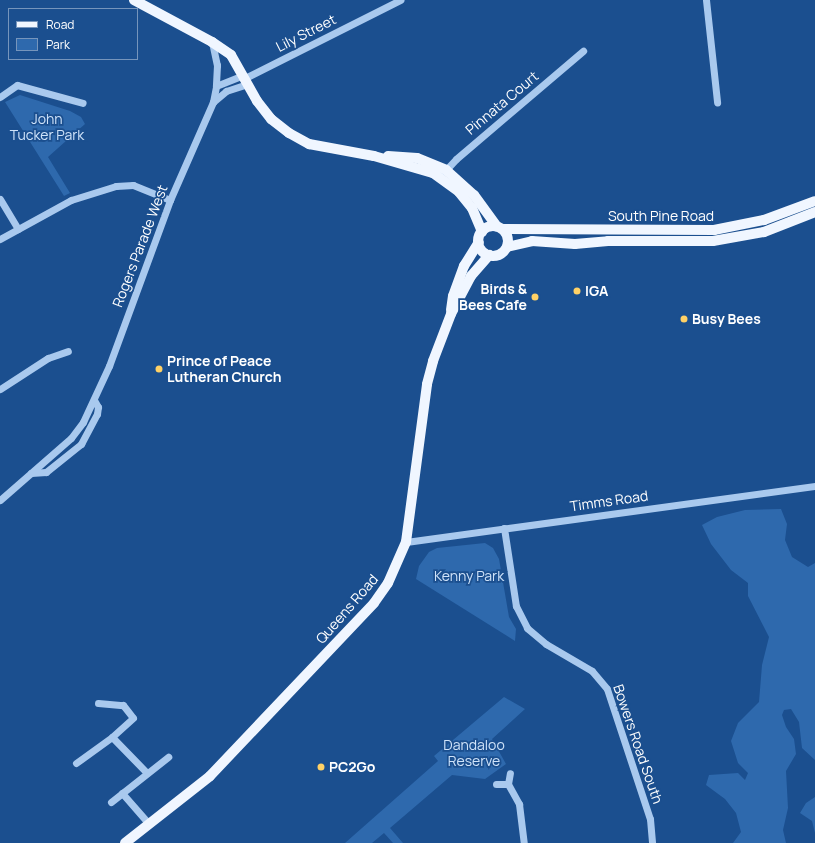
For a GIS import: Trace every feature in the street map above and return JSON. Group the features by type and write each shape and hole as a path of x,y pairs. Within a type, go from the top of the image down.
{"main road":[{"path":"134,0 212,42 231,55 271,119 289,133 314,145 374,156 443,174 474,195 508,238 507,247 502,254 489,255 481,250 480,237 472,208 443,174"},
{"name":"South Pine Road","path":"500,228 714,230 764,220 815,201"},
{"name":"South Pine Road","path":"507,247 532,241 575,244 608,241 713,241 764,232 815,212"},
{"path":"480,237 488,227 500,228"},
{"name":"Queens Road","path":"451,314 453,296 458,280 468,257 480,237"},
{"name":"Queens Road","path":"125,843 210,776 374,603 394,573 406,542 427,384 451,314 471,276 489,255"}],"street":[{"name":"Lily Street","path":"245,79 400,0"},
{"path":"706,0 717,102"},
{"name":"Rogers Parade West","path":"0,500 71,438 94,400 170,200 212,102 216,86 217,65 212,42"},
{"name":"Pinnata Court","path":"443,174 583,51"},
{"path":"216,86 245,79"},
{"path":"212,102 245,79"},
{"path":"0,97 17,85 83,103"},
{"path":"0,239 71,200 116,186 132,185 170,200"},
{"path":"0,199 18,229"},
{"path":"0,389 48,358 68,351"},
{"name":"Rogers Parade West","path":"31,473 46,472 81,444 97,414 98,406 94,400"},
{"name":"Timms Road","path":"406,542 815,486"},
{"name":"Bowers Road South","path":"504,528 516,606 527,628 546,644 592,671 607,689 650,819 652,843"},
{"path":"76,763 112,737 133,718 123,705 98,703"},
{"path":"112,737 147,773"},
{"path":"111,802 168,757"},
{"path":"510,773 508,784 519,804 524,843"},
{"path":"496,784 508,784"},
{"path":"122,793 149,824"}],"green space":[{"name":"John Tucker Park","path":"20,95 70,111 81,117 85,124 48,157 70,193 64,196 5,102"},
{"path":"781,509 787,524 785,540 792,557 808,567 815,563 815,760 802,748 799,722 791,709 784,710 782,715 786,727 794,739 796,754 786,771 788,808 783,830 786,843 733,843 741,832 736,813 725,799 706,785 709,775 738,773 745,780 748,773 738,763 731,741 738,723 759,702 762,665 769,637 748,596 748,583 731,570 711,544 702,525 717,517 745,510"},
{"name":"Kenny Park","path":"485,543 493,548 499,559 509,617 516,629 515,641 416,579 419,566 429,552 437,548"},
{"name":"Dandaloo Reserve","path":"504,697 525,709 492,739 506,764 485,779 452,775 390,828 403,843 393,843 384,833 372,843 345,843 438,761 434,756"},
{"path":"815,797 815,833 812,821 800,813 806,803"}],"place":[{"name":"IGA","path":"577,291"},
{"name":"Birds & Bees Cafe","path":"535,297"},
{"name":"Busy Bees","path":"684,319"},
{"name":"Prince of Peace Lutheran Church","path":"159,369"},
{"name":"PC2Go","path":"321,767"}]}
